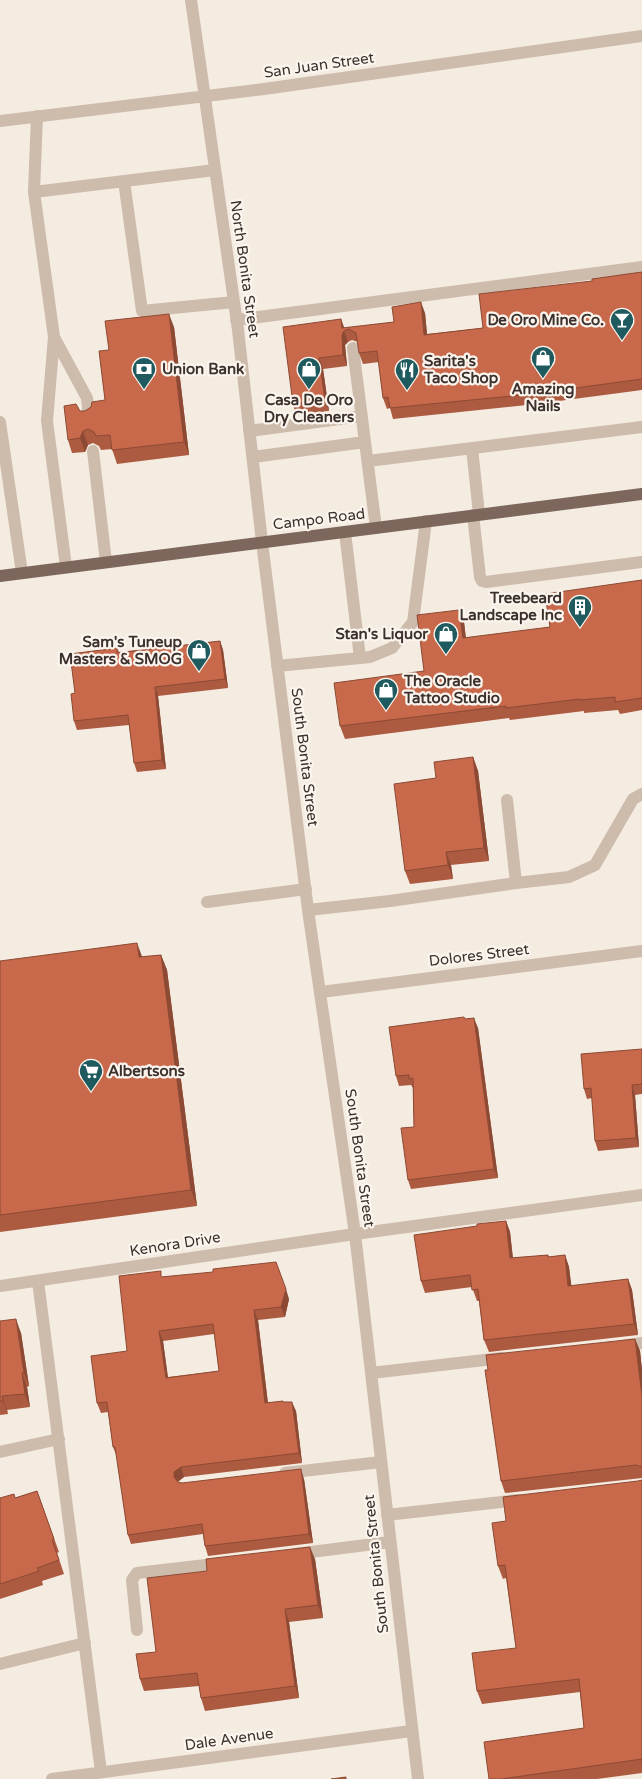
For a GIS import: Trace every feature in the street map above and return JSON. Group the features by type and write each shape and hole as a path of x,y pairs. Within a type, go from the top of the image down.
{"main road":[{"name":"Campo Road","path":"0,576 642,494"}],"street":[{"name":"North Bonita Street","path":"192,0 234,302 262,542"},
{"name":"San Juan Street","path":"0,120 264,89 642,36"},
{"path":"36,116 34,192 54,336 47,421 66,567"},
{"path":"34,192 215,170"},
{"path":"124,181 142,311 234,302"},
{"path":"236,320 642,267"},
{"path":"54,336 87,398 89,416"},
{"path":"353,348 376,528"},
{"path":"249,431 362,416"},
{"path":"0,422 3,475 22,573"},
{"path":"368,461 642,426"},
{"path":"253,457 365,442"},
{"path":"472,448 480,577 482,581 642,562"},
{"path":"93,451 106,562"},
{"path":"277,666 370,657 392,648 413,622 426,521"},
{"path":"345,532 360,658"},
{"name":"South Bonita Street","path":"262,542 308,910 355,1234 418,1779"},
{"path":"308,910 569,877 595,865 633,798 642,794"},
{"path":"507,800 516,883"},
{"path":"207,902 306,889"},
{"name":"Dolores Street","path":"321,992 642,951"},
{"name":"Kenora Drive","path":"0,1286 355,1234 642,1196"},
{"path":"38,1281 85,1642 94,1775"},
{"path":"613,1346 642,1343"},
{"path":"371,1373 516,1357"},
{"path":"0,1452 59,1439"},
{"path":"273,1475 381,1462"},
{"path":"387,1515 534,1498"},
{"path":"283,1555 390,1542"},
{"path":"137,1630 132,1580 137,1573 234,1561"},
{"path":"0,1664 85,1642"},
{"name":"Dale Avenue","path":"52,1779 94,1775 411,1731"}],"building":[{"path":"642,272 642,379 532,394 390,408 388,397 383,398 377,351 359,353 356,333 349,329 344,331 342,335 343,355 319,358 325,400 293,404 283,327 341,319 342,328 394,322 392,307 421,302 424,335 483,328 479,294 592,281 592,279"},
{"name":"Union Bank","path":"169,314 184,442 112,450 110,435 96,436 94,432 88,429 83,431 80,438 68,440 64,406 76,404 80,411 85,411 91,407 92,402 105,400 99,351 109,350 105,321"},
{"path":"642,580 642,698 615,702 615,697 580,699 340,726 334,683 424,671 417,615 459,610 463,638 550,627 545,594"},
{"path":"220,641 225,679 155,687 162,760 134,763 128,715 74,721 71,694 75,693 70,654 117,648 117,653"},
{"path":"473,757 484,848 446,852 448,865 405,871 394,784 436,778 434,762"},
{"name":"Albertsons","path":"137,943 139,957 161,955 191,1190 0,1215 0,961"},
{"path":"464,1017 465,1019 474,1018 494,1169 408,1180 401,1128 414,1127 413,1078 409,1079 409,1075 396,1076 389,1027"},
{"path":"642,1049 642,1084 632,1085 636,1138 595,1141 591,1088 584,1089 581,1054"},
{"path":"506,1221 510,1258 565,1255 568,1286 628,1279 634,1324 484,1340 478,1289 472,1290 470,1275 421,1281 414,1235"},
{"path":"276,1262 286,1289 281,1307 254,1310 265,1403 292,1402 299,1453 181,1467 174,1472 174,1477 178,1482 182,1483 301,1469 309,1534 205,1546 202,1524 128,1535 107,1402 97,1403 91,1356 127,1351 119,1276 161,1271 161,1277 213,1272 213,1269","holes":["213,1324 219,1371 166,1378 159,1331"]},
{"path":"16,1319 24,1373 22,1373 25,1394 2,1396 3,1401 0,1401 0,1321"},
{"path":"635,1339 642,1396 642,1467 636,1465 501,1481 485,1370 488,1370 486,1355"},
{"path":"642,1480 642,1759 501,1779 489,1779 484,1742 584,1728 579,1679 477,1691 472,1653 516,1648 505,1565 498,1566 492,1523 506,1521 503,1497"},
{"path":"37,1491 54,1539 52,1540 59,1560 37,1568 39,1571 0,1584 0,1498 14,1494 15,1498"},
{"path":"310,1547 318,1605 285,1609 295,1686 201,1698 197,1673 140,1679 136,1654 156,1652 147,1578 207,1571 206,1559"}],"place":[{"name":"De Oro Mine Co.","path":"622,341"},
{"name":"Amazing Nails","path":"543,379"},
{"name":"Union Bank","path":"144,390"},
{"name":"Casa De Oro Dry Cleaners","path":"309,390"},
{"name":"Sarita's Taco Shop","path":"407,391"},
{"name":"Treebeard Landscape Inc","path":"580,628"},
{"name":"Stan's Liquor","path":"446,655"},
{"name":"Sam's Tuneup Masters & SMOG","path":"199,672"},
{"name":"The Oracle Tattoo Studio","path":"386,711"},
{"name":"Albertsons","path":"91,1092"}]}
